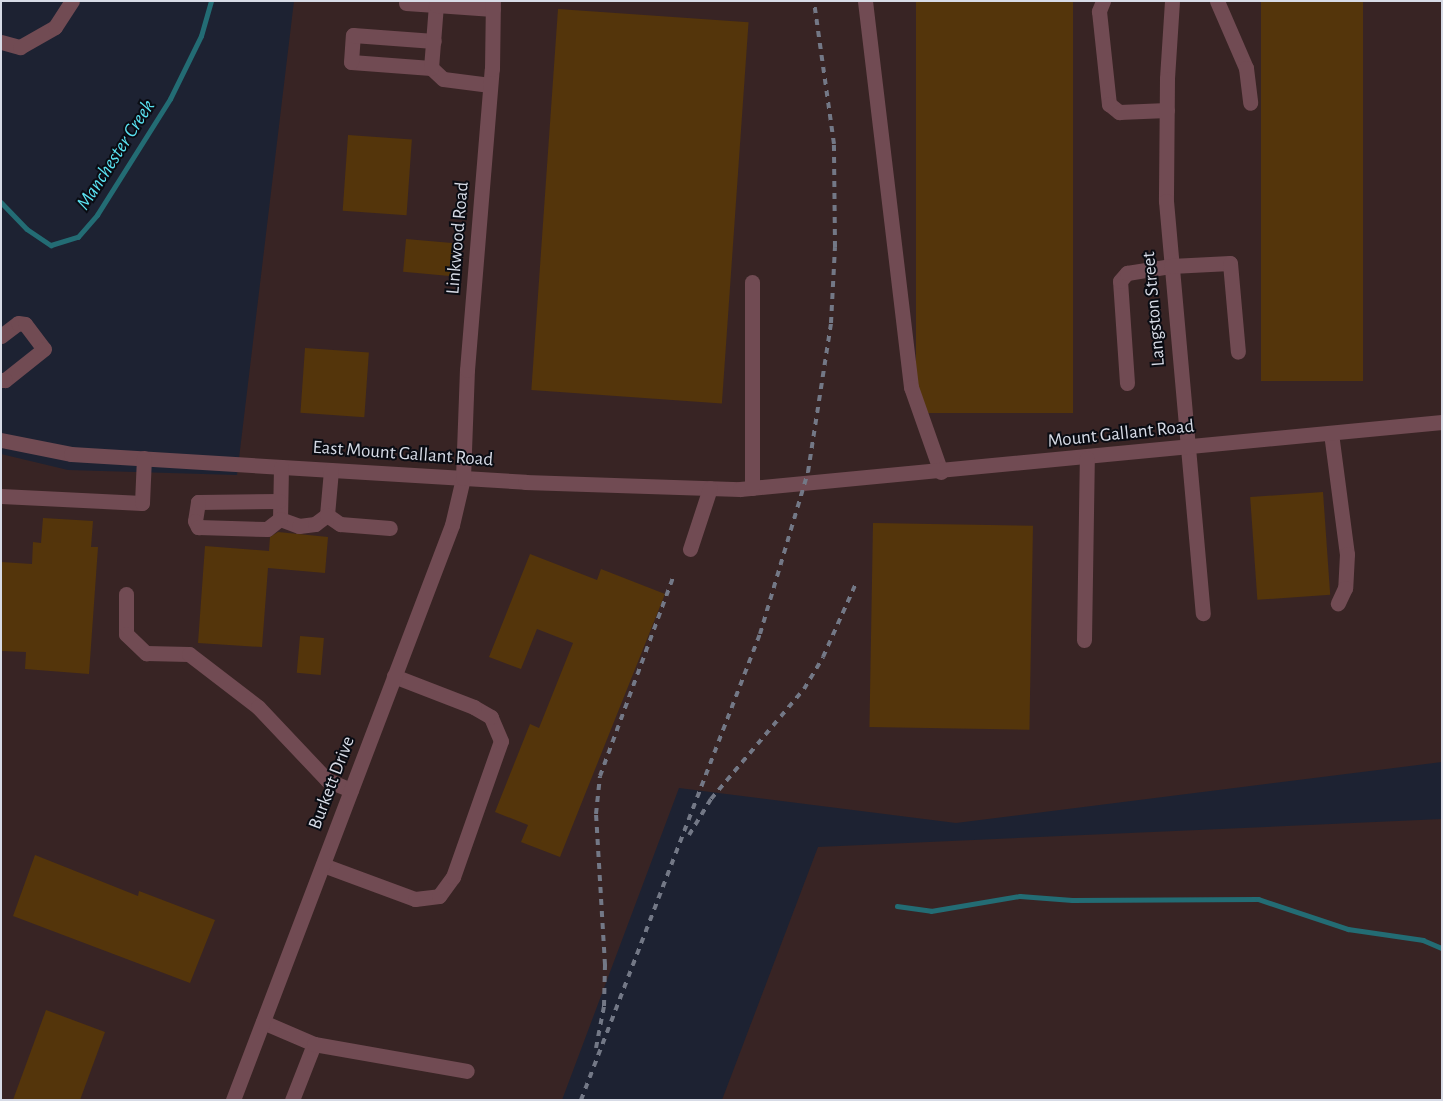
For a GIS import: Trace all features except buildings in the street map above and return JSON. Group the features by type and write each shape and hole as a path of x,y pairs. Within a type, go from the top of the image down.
{"street":[{"path":"1,42 20,48 55,27 72,1"},
{"path":"865,1 911,387 941,472"},
{"path":"1103,1 1099,11 1109,104 1119,112 1167,110"},
{"name":"Langston Street","path":"1172,1 1167,110 1166,201 1186,448 1203,613"},
{"path":"1217,1 1246,68 1250,103"},
{"path":"406,3 493,5"},
{"path":"431,68 437,3"},
{"name":"Linkwood Road","path":"463,478 468,352 490,85 493,5"},
{"path":"434,41 353,35 351,62 431,68 443,79 490,85"},
{"path":"1127,383 1120,281 1127,273 1170,266 1230,263 1238,352"},
{"path":"752,282 752,488"},
{"path":"1,336 18,323 25,324 44,349 5,380 1,380"},
{"name":"Mount Gallant Road","path":"805,484 1442,422"},
{"path":"1331,433 1347,554 1345,588 1338,603"},
{"name":"East Mount Gallant Road","path":"1,440 71,454 463,478 710,488 752,488 805,484"},
{"path":"1,496 142,503 144,458"},
{"path":"1084,640 1087,458"},
{"path":"280,519 281,467"},
{"path":"280,519 298,526 315,524 326,515 331,470"},
{"name":"Burkett Drive","path":"233,1100 452,525 463,478"},
{"path":"690,549 710,488"},
{"path":"279,501 198,502 195,522 198,527 267,529 280,519"},
{"path":"326,515 340,524 390,528"},
{"path":"126,594 126,634 146,653 189,654 258,707 327,780 351,790"},
{"path":"323,865 415,899 439,896 453,877 501,741 490,717 474,707 394,676"},
{"path":"263,1022 314,1044 467,1071"},
{"path":"292,1100 314,1044"}],"shaded area":[{"path":"294,1 1442,1 1442,762 956,823 679,788 562,1100 1,1100 1,454 68,470 237,475"},
{"path":"1442,819 1442,1100 722,1100 818,847"}],"waterway":[{"name":"Manchester Creek","path":"1,202 27,229 51,245 78,237 97,215 170,99 201,36 211,1"},
{"path":"897,906 931,911 1020,896 1072,900 1258,899 1348,929 1423,940 1442,948"}],"railway":[{"path":"581,1100 760,634 808,472 831,323 835,247 834,144 814,1"},
{"path":"596,1048 604,1006 605,965 596,814 600,776 674,575"},
{"path":"689,835 711,799 804,689 823,657 857,581"}]}
